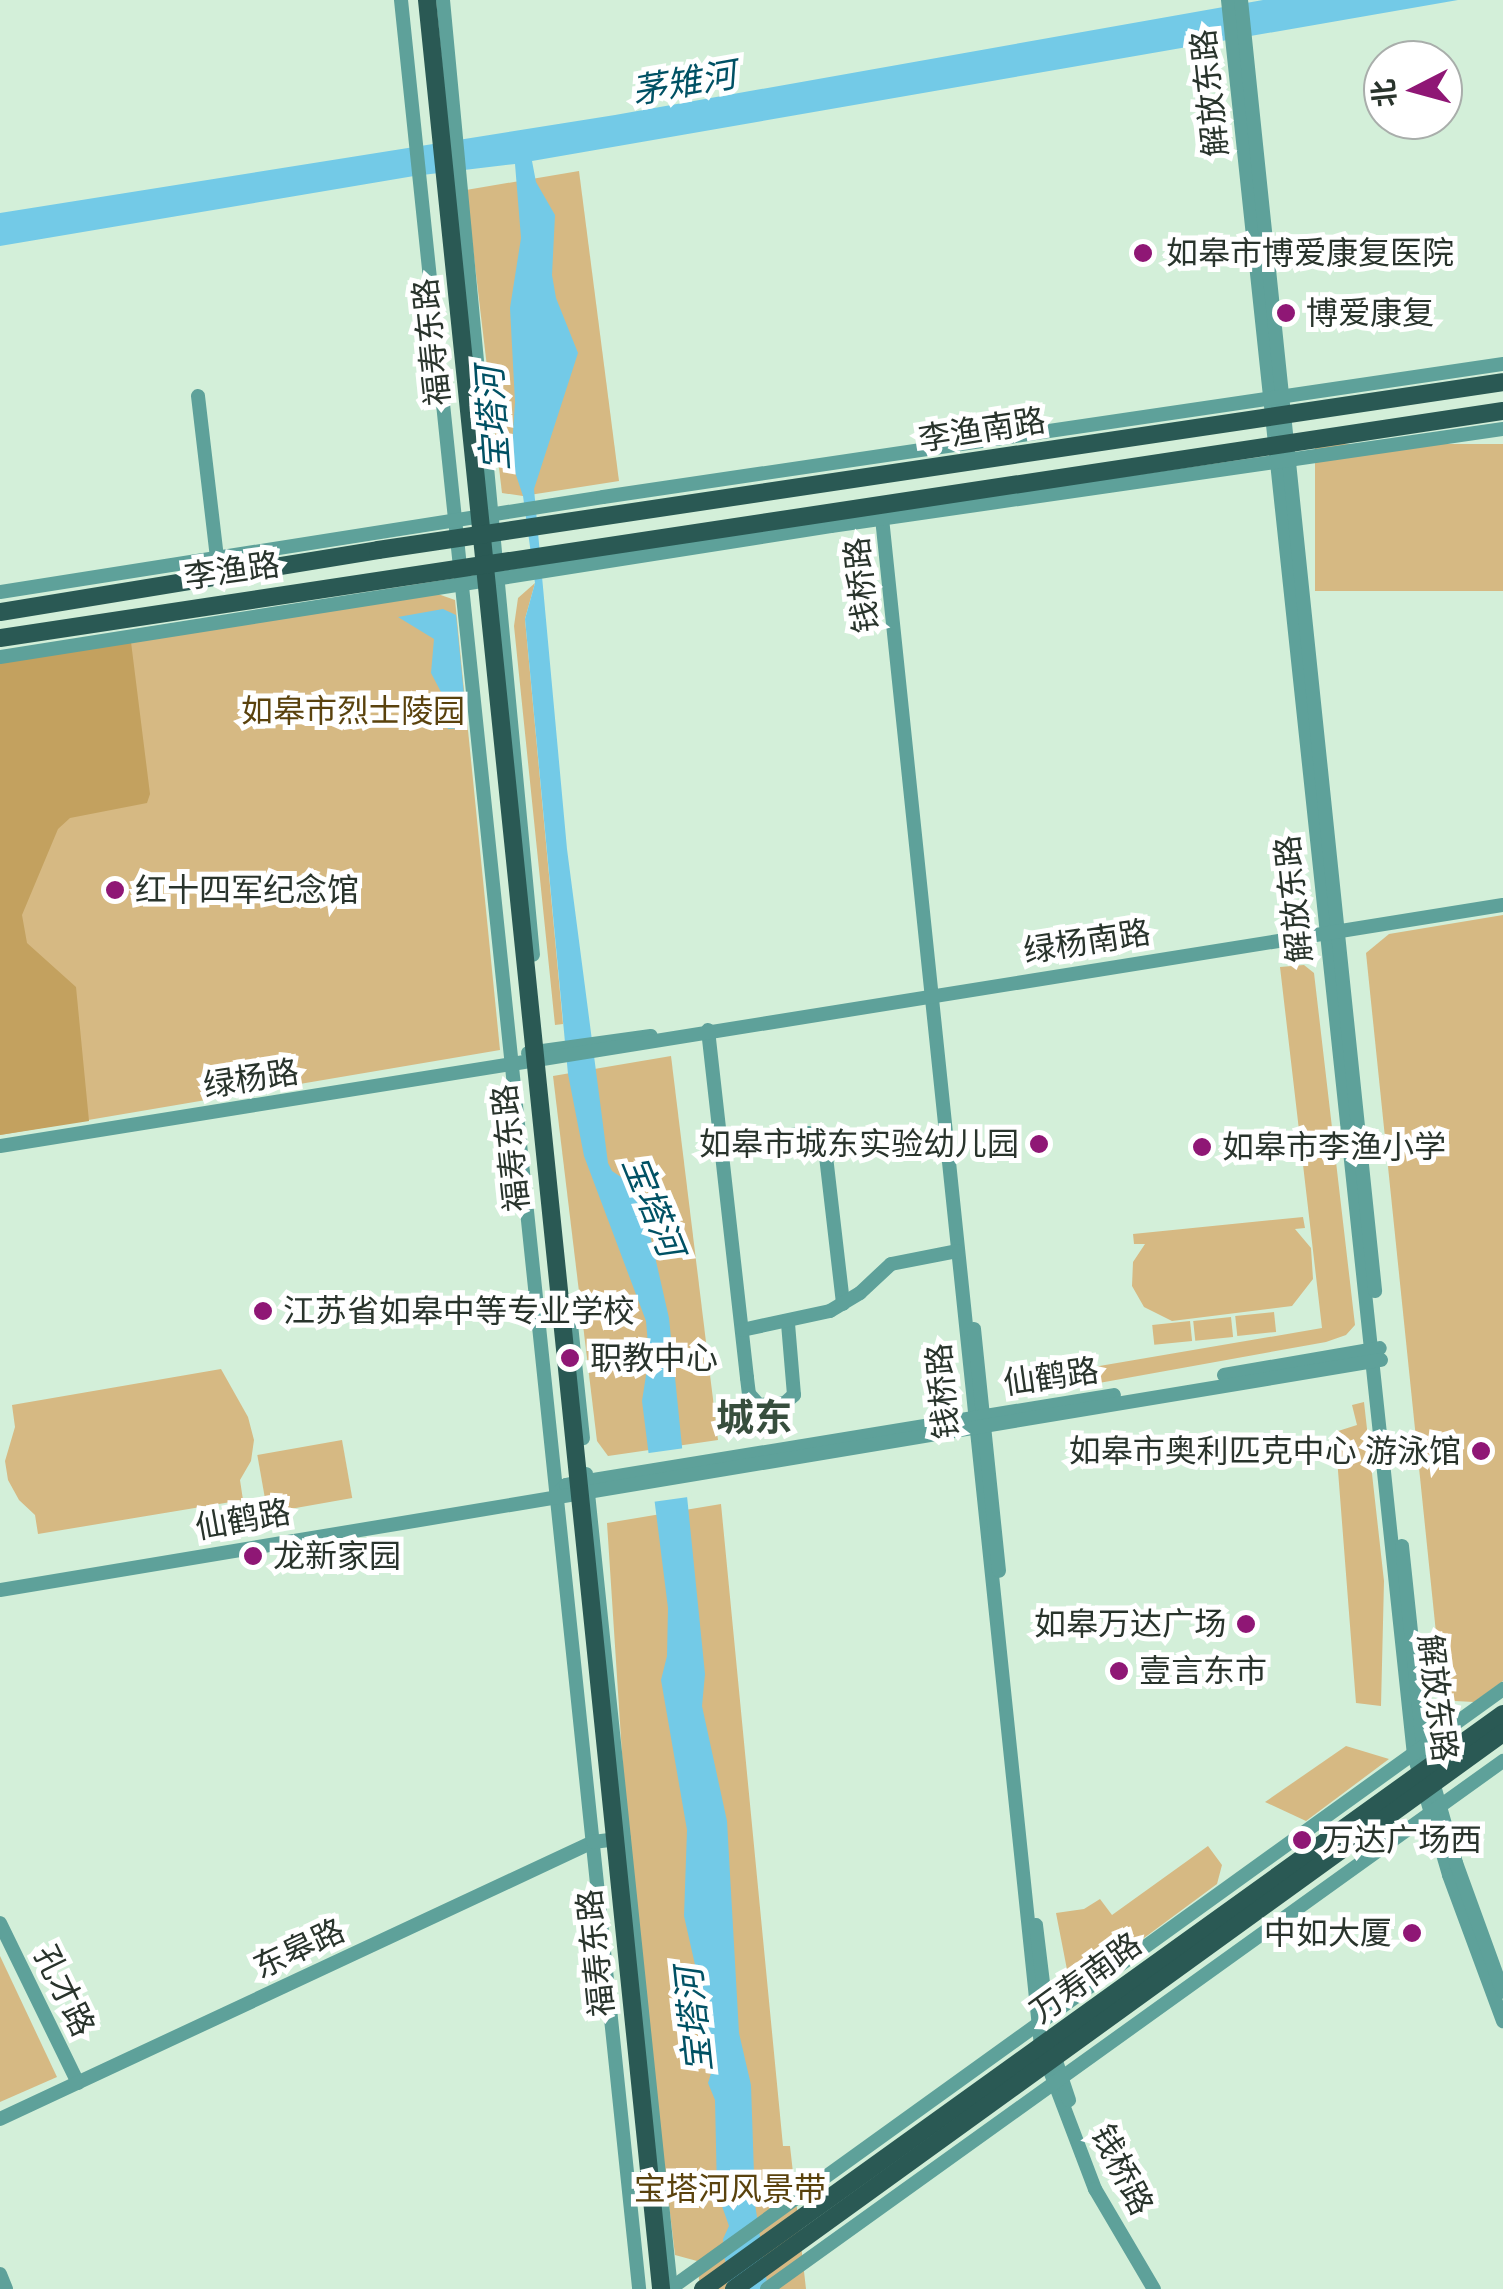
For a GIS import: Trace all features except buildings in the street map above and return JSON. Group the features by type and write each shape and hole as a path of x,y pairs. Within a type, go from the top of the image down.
{"main road":[{"name":"福寿东路","path":"417,0 440,178 534,1057 650,2289"},
{"name":"福寿东路","path":"428,0 435,137"},
{"name":"李渔南路","path":"476,527 534,521 561,524 1277,407 1503,382"},
{"name":"李渔南路","path":"481,573 1282,453 1503,412"},
{"path":"541,561 555,544 553,534 561,524"},
{"name":"李渔路","path":"0,612 218,567 378,550 476,527"},
{"path":"378,550 393,554 398,569 380,580"},
{"name":"李渔路","path":"0,638 380,580 481,573"},
{"name":"万寿南路","path":"727,2283 783,2230 1503,1714"},
{"name":"万寿南路","path":"1424,1770 1503,1733"},
{"name":"福寿东路","path":"609,1840 660,2289"},
{"name":"万寿南路","path":"702,2289 727,2283 785,2252 1046,2042"}],"street":[{"path":"401,0 435,137"},
{"path":"435,137 443,0"},
{"name":"解放东路","path":"1228,0 1239,48 1330,932 1424,1770 1434,1809"},
{"name":"解放东路","path":"1239,48 1241,0"},
{"path":"0,592 218,567 476,527 522,510 534,521 1277,407 1503,364"},
{"path":"198,396 218,567"},
{"path":"541,561 887,518 1282,453 1503,429"},
{"name":"钱桥路","path":"887,518 978,1423 1046,2042 1095,2189 1154,2289"},
{"path":"0,657 481,573"},
{"name":"绿杨南路","path":"534,1057 1503,905"},
{"name":"钱桥路","path":"935,994 957,1250 978,1423"},
{"path":"708,1030 750,1394 758,1406 772,1407 794,1395 788,1323"},
{"name":"绿杨路","path":"0,1146 534,1057"},
{"path":"720,1143 808,1133 824,1138 844,1304"},
{"path":"742,1330 788,1323 844,1304 891,1264 957,1250"},
{"name":"仙鹤路","path":"0,1590 1377,1354"},
{"path":"1424,1770 1503,1689"},
{"path":"767,2289 1503,1761"},
{"path":"1434,1809 1503,1992"},
{"path":"1434,1809 1503,2022"},
{"path":"609,1840 671,2289 781,2211 1046,2042"},
{"path":"609,1840 639,2289"},
{"name":"东皋路","path":"0,2119 609,1840"},
{"name":"孔才路","path":"0,1924 78,2083"},
{"path":"0,2274 6,2289"}],"green space":[{"path":"579,171 619,481 523,496 502,493 466,190"},
{"path":"1315,444 1503,444 1503,591 1315,591"},
{"path":"535,583 525,619 563,1024 555,1025 514,626 518,598"},
{"name":"如皋市烈士陵园","path":"435,593 455,600 500,1050 0,1135 0,663"},
{"path":"1503,915 1503,1681 1474,1702 1455,1701 1442,1691 1366,953 1389,934"},
{"path":"1304,965 1314,973 1355,1325 1346,1335 1326,1342 1016,1398 1009,1394 1000,1383 1322,1328 1280,967"},
{"path":"671,1056 718,1440 608,1456 597,1441 553,1076"},
{"path":"1303,1217 1305,1228 1295,1229 1311,1248 1313,1279 1292,1306 1172,1321 1144,1307 1132,1286 1133,1262 1145,1244 1134,1244 1133,1234"},
{"path":"1274,1312 1276,1332 1237,1336 1235,1316"},
{"path":"1231,1317 1233,1337 1195,1341 1193,1321"},
{"path":"1190,1321 1192,1341 1154,1345 1152,1325"},
{"path":"221,1369 248,1417 254,1440 251,1461 240,1480 243,1500 38,1534 35,1515 19,1500 8,1480 5,1461 15,1427 12,1405"},
{"path":"1364,1402 1384,1581 1381,1706 1356,1703 1335,1432 1357,1425 1352,1405"},
{"path":"342,1440 352,1498 268,1513 257,1455"},
{"name":"宝塔河风景带","path":"721,1504 783,2146 790,2146 806,2289 700,2289 697,2261 675,2255 651,2053 623,1769 607,1523"},
{"path":"1346,1746 1389,1759 1306,1821 1265,1802"},
{"path":"1208,1846 1222,1865 1217,1884 1079,1986 1070,1985 1056,1913 1084,1909 1100,1899 1112,1915"},
{"path":"0,1956 57,2077 0,2102"}],"shaded area":[{"path":"131,642 150,794 147,803 70,818 58,829 22,915 27,943 76,987 89,1121 0,1135 0,663"}],"water":[{"name":"宝塔河","path":"1263,0 1458,0 532,161 536,182 555,215 552,275 556,298 578,353 534,489 567,849 608,1163 624,1179 646,1217 669,1318 705,1674 702,1706 727,1821 739,2033 751,2085 755,2204 768,2289 728,2289 723,2239 729,2226 717,2192 715,2100 708,2083 714,2064 702,2037 700,1987 684,1916 687,1830 661,1680 667,1656 668,1608 642,1401 649,1356 646,1321 584,1156 568,1074 525,619 535,583 523,496 511,460 515,402 510,308 521,238 515,164 414,176 0,246 0,213 615,115"},
{"path":"443,609 456,615 467,724 463,728 448,729 438,704 442,694 431,673 434,639 398,617"}],"pier":[{"path":"685,1448 692,1497 652,1502 645,1454"}],"place":[{"name":"如皋市博爱康复医院","path":"1143,253"},
{"name":"博爱康复","path":"1286,313"},
{"name":"红十四军纪念馆","path":"115,890"},
{"name":"如皋市城东实验幼儿园","path":"1039,1144"},
{"name":"如皋市李渔小学","path":"1202,1147"},
{"name":"江苏省如皋中等专业学校","path":"263,1311"},
{"name":"职教中心","path":"570,1358"},
{"name":"如皋市奥利匹克中心 游泳馆","path":"1481,1451"},
{"name":"龙新家园","path":"253,1556"},
{"name":"如皋万达广场","path":"1246,1624"},
{"name":"壹言东市","path":"1119,1671"},
{"name":"万达广场西","path":"1302,1840"},
{"name":"中如大厦","path":"1412,1933"}],"district":[{"name":"城东","path":"754,1418"}],"water label":[{"name":"茅雉河","path":"684,83"}]}
